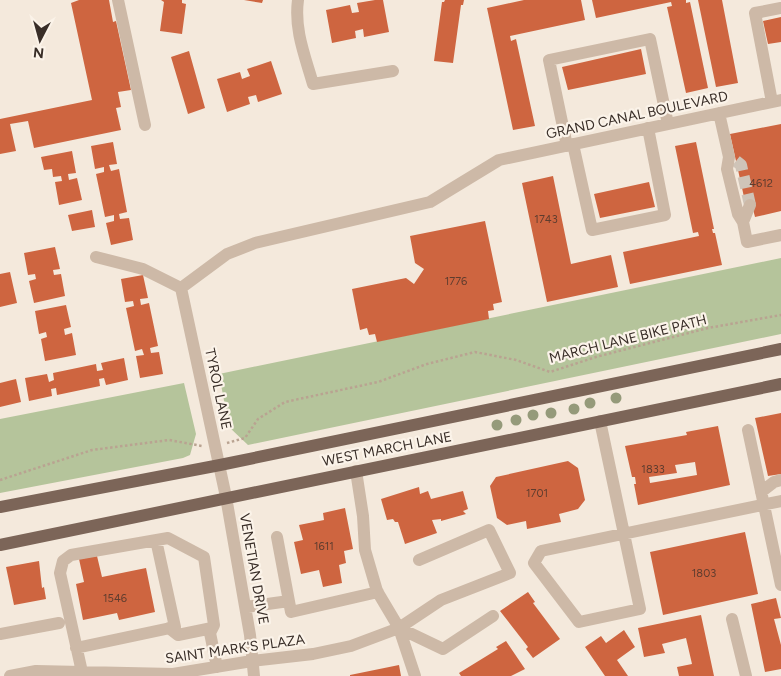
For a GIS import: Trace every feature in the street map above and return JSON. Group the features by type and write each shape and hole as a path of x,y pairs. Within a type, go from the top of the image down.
{"main road":[{"name":"WEST MARCH LANE","path":"0,507 220,465 781,348"},
{"name":"WEST MARCH LANE","path":"0,545 781,384"}],"street":[{"path":"118,0 145,125"},
{"path":"298,0 295,18 298,36 313,84 393,71"},
{"path":"777,101 755,14 781,8"},
{"path":"648,128 665,215 592,230 549,60 650,39 668,124"},
{"name":"GRAND CANAL BOULEVARD","path":"181,288 227,254 255,243 430,202 499,160 777,101"},
{"path":"719,113 733,159 727,168 747,242 781,235"},
{"path":"743,222 750,205"},
{"path":"96,258 143,269 181,288"},
{"name":"TYROL LANE","path":"181,288 226,497"},
{"path":"600,421 624,534 640,609 579,622 534,563 541,551 624,534 764,505 781,501"},
{"path":"748,430 781,585"},
{"path":"356,471 363,516 365,550 378,592 399,628 415,676"},
{"path":"761,492 774,482 781,480"},
{"name":"VENETIAN DRIVE","path":"226,497 246,607 254,676"},
{"name":"SAINT MARK'S PLAZA","path":"10,676 36,671 149,675 172,674 252,661 313,654 351,646 399,628 441,600 510,573 489,530 419,560"},
{"path":"82,672 60,573 63,561 71,554 157,545 168,538 204,557 214,625 210,633 218,666"},
{"path":"277,538 292,612 378,592"},
{"path":"76,648 175,627 157,545"},
{"path":"246,607 289,601"},
{"path":"399,628 443,649 494,616"},
{"path":"732,619 746,676"},
{"path":"0,634 59,623"},
{"path":"169,628 178,635 212,628"}],"path":[{"name":"MARCH LANE BIKE PATH","path":"0,480 92,450 169,440 194,446 216,446 245,438 258,419 285,402 378,382 427,364 475,352 516,360 550,372 596,357 708,328 781,315"}],"green space":[{"path":"781,258 781,334 248,445 229,427 219,374"},
{"path":"184,383 196,434 190,455 183,458 0,493 0,419"}],"building":[{"path":"79,0 109,0 113,22 116,21 131,90 118,92 121,107 116,108 121,130 34,148 28,121 10,124 16,151 0,154 0,119 92,100 71,3"},
{"path":"161,0 182,0 182,3 186,4 182,34 160,31 164,2"},
{"path":"244,0 263,0 262,3"},
{"path":"383,0 389,32 364,37 363,29 355,31 356,38 332,43 326,10 350,5 352,13 359,12 357,3"},
{"path":"445,0 464,0 463,5 461,5 453,63 434,61 442,2"},
{"path":"524,0 581,0 585,20 510,36 511,41 516,39 535,126 513,130 487,8"},
{"path":"592,0 686,0 686,3 690,2 708,88 686,93 667,7 672,6 671,2 596,18"},
{"path":"698,0 722,0 738,83 716,87"},
{"path":"781,17 781,42 768,44 763,21"},
{"path":"641,49 646,74 568,90 562,67"},
{"path":"189,51 205,108 188,114 171,57"},
{"path":"271,61 282,94 258,102 256,95 248,97 250,104 227,112 217,79 240,72 242,79 250,76 247,69"},
{"path":"781,124 781,211 755,217 752,205 746,206 730,134"},
{"path":"113,142 117,164 109,165 111,171 119,169 127,212 119,214 120,219 129,218 133,240 111,245 106,223 114,221 114,215 105,217 96,174 104,172 104,167 95,169 91,146"},
{"path":"696,142 714,229 712,229 713,233 715,233 722,265 630,284 623,252 699,236 698,232 693,233 675,146"},
{"path":"72,151 76,173 68,174 69,180 77,178 82,200 59,205 55,182 62,181 61,176 53,177 52,169 44,170 41,157"},
{"path":"553,176 571,264 611,255 618,287 547,302 522,183"},
{"path":"649,182 655,207 600,218 594,194"},
{"path":"92,210 95,227 72,231 68,215"},
{"path":"485,221 502,302 493,304 494,310 488,311 489,319 377,342 375,334 369,335 367,328 360,330 352,289 406,278 414,284 424,269 415,263 410,236"},
{"path":"55,247 60,269 53,270 54,275 61,274 65,296 34,303 29,281 36,279 35,274 28,275 24,253"},
{"path":"10,272 17,303 0,307 0,274"},
{"path":"143,275 148,298 140,299 141,305 149,303 158,346 150,348 151,353 159,352 163,374 140,378 136,356 144,355 142,349 135,351 126,308 134,306 133,301 125,302 121,279"},
{"path":"66,305 71,327 64,329 65,335 72,333 76,355 45,361 41,339 47,337 46,332 39,334 35,311"},
{"path":"124,358 128,380 106,385 104,378 99,379 100,386 57,395 56,388 51,389 52,396 29,401 25,378 47,374 49,382 54,380 53,373 96,364 97,371 103,370 101,363"},
{"path":"16,379 21,402 0,407 0,383"},
{"path":"781,413 781,474 768,476 755,418"},
{"path":"718,426 730,485 638,505 634,484 636,484 635,477 632,477 625,446 687,435 686,432","holes":["695,462 697,475 650,483 649,477 677,473 675,465"]},
{"path":"568,461 578,468 585,500 578,509 559,514 561,522 527,529 526,521 507,525 497,518 490,486 496,477"},
{"path":"419,487 420,494 428,491 431,499 463,491 468,509 463,511 466,514 441,521 441,519 432,520 437,533 405,544 398,522 395,522 393,519 387,520 381,499"},
{"path":"345,508 353,549 344,551 346,563 339,565 342,583 323,587 319,570 301,574 294,542 303,540 299,525 324,520 323,513"},
{"path":"745,532 758,594 663,615 650,552"},
{"path":"97,556 102,577 146,568 155,612 119,620 117,613 83,620 76,584 84,582 79,559"},
{"path":"39,561 42,588 44,587 46,599 14,605 6,567"},
{"path":"528,592 535,602 533,603 560,639 533,658 526,649 528,647 500,611"},
{"path":"776,598 781,618 774,619 781,645 781,669 765,672 751,604"},
{"path":"701,615 714,676 679,676 677,667 692,664 686,638 662,644 665,653 644,657 638,628"},
{"path":"624,630 635,647 617,660 628,676 605,676 585,647 601,636 606,643"},
{"path":"506,641 525,669 511,676 461,676 459,673 498,649 496,647"},
{"path":"399,665 401,676 350,676 350,675"}],"tunnel":[{"path":"736,161 741,165 750,205"}]}
